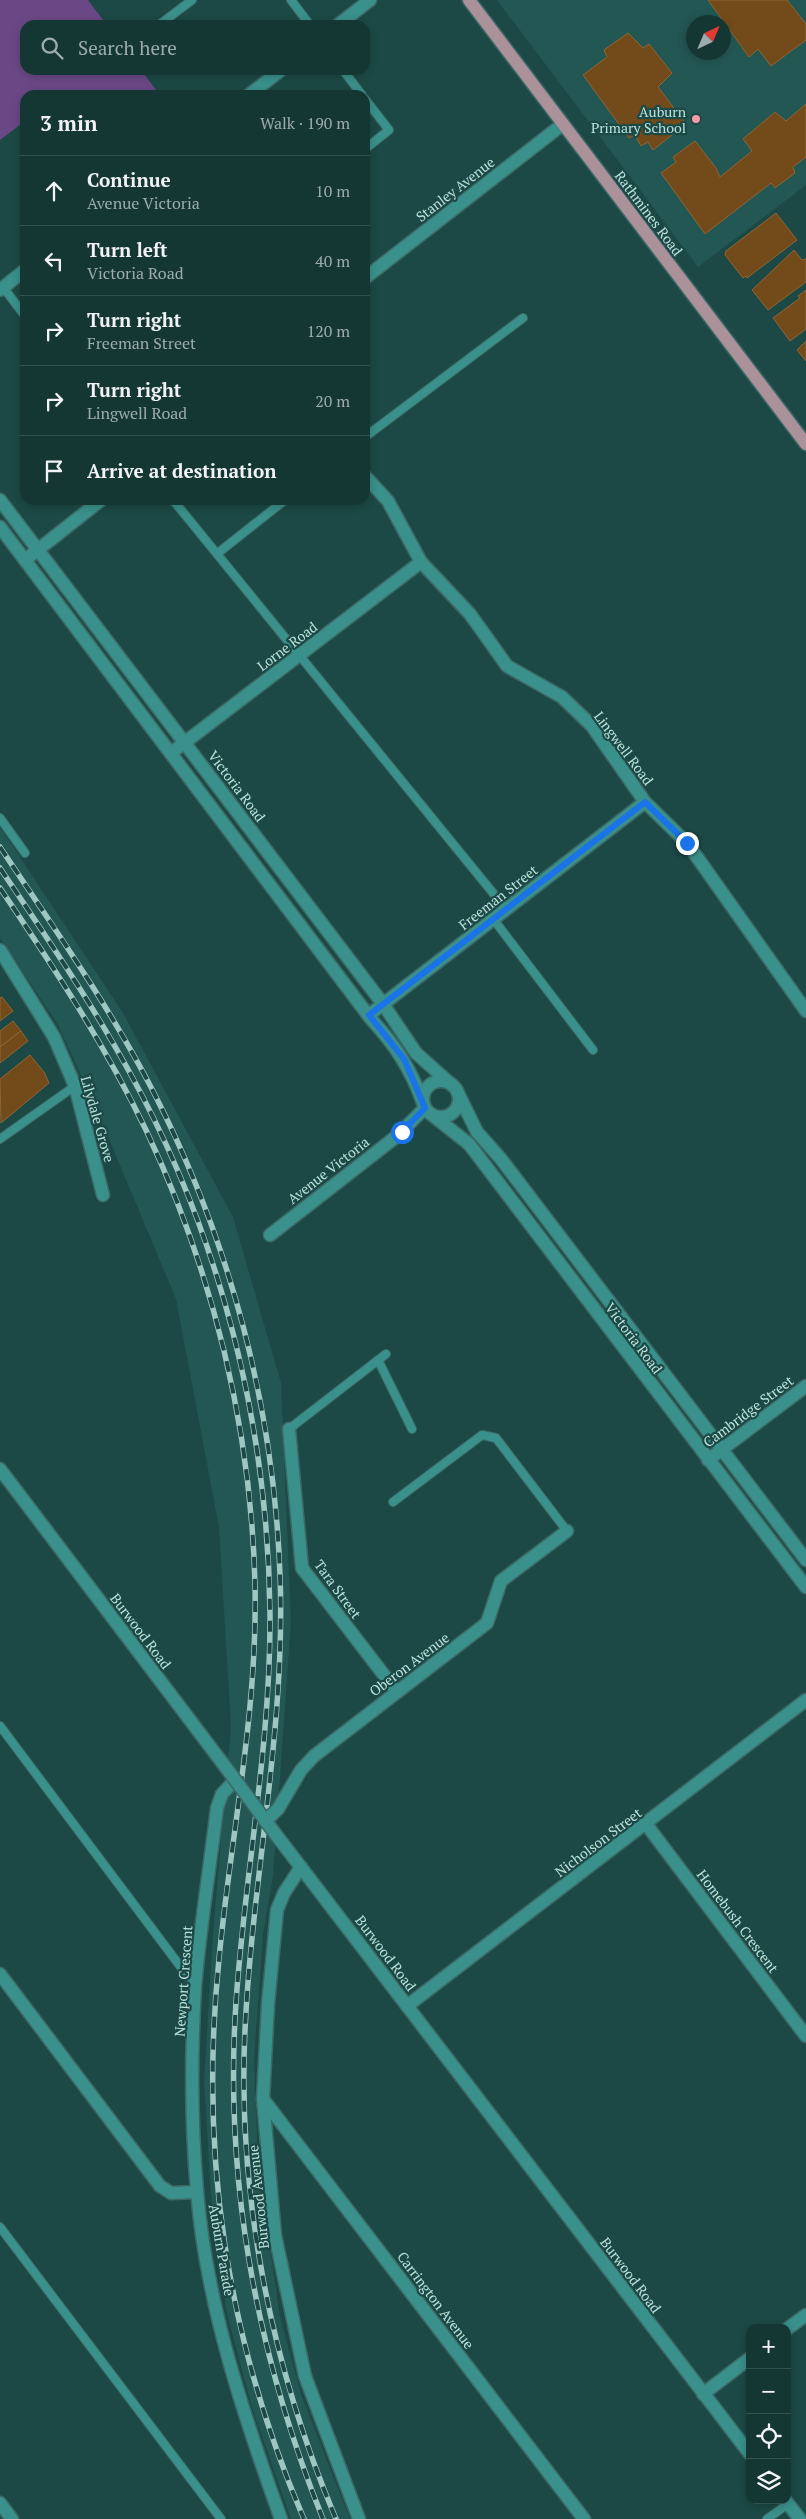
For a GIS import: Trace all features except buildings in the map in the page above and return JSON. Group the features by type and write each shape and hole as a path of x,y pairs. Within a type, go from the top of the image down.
{"main road":[{"name":"Rathmines Road","path":"469,0 806,444"}],"street":[{"path":"344,20 370,0"},
{"path":"255,90 275,75"},
{"name":"Stanley Avenue","path":"370,274 563,124"},
{"path":"2,288 20,274"},
{"name":"Lingwell Road","path":"370,481 388,500 421,562 470,614 507,666 562,696 592,726 645,802 687,843 806,1010"},
{"name":"Victoria Road","path":"0,500 383,1004 416,1053 454,1088 477,1132 554,1228 806,1560"},
{"path":"25,560 95,505"},
{"path":"0,527 369,1015 401,1054 411,1072 426,1108 440,1117 452,1113 458,1104 454,1088 444,1081 434,1083 426,1089 426,1108"},
{"name":"Lorne Road","path":"171,753 421,562"},
{"name":"Freeman Street","path":"369,1015 645,802"},
{"name":"Lilydale Grove","path":"0,950 54,1037 75,1086 103,1195"},
{"name":"Victoria Road","path":"426,1108 470,1144 540,1239 806,1587"},
{"name":"Avenue Victoria","path":"270,1234 398,1136 426,1108"},
{"path":"540,1239 554,1228"},
{"name":"Cambridge Street","path":"708,1460 806,1386"},
{"name":"Tara Street","path":"289,1429 302,1568 397,1692"},
{"name":"Burwood Road","path":"0,1468 227,1770 231,1784 277,1836 746,2449"},
{"name":"Oberon Avenue","path":"265,1821 278,1809 309,1761 487,1623 501,1580 567,1531"},
{"name":"Nicholson Street","path":"408,2006 806,1700"},
{"name":"Newport Crescent","path":"196,2192 192,2102 196,1986 217,1808 220,1796 231,1784"},
{"name":"Homebush Crescent","path":"646,1824 806,2036"},
{"name":"Burwood Avenue","path":"300,1867 281,1898 276,1916 271,1959 263,2099 275,2235 305,2376 360,2519"},
{"name":"Auburn Parade","path":"0,1974 160,2186 171,2193 196,2192 204,2248 229,2359 251,2433 281,2519"},
{"name":"Carrington Avenue","path":"263,2099 584,2519"},
{"path":"791,2326 806,2314"},
{"path":"703,2394 746,2361"},
{"path":"0,2503 12,2519"},
{"path":"789,2504 800,2519"}],"lane":[{"path":"166,20 192,0"},
{"path":"291,0 306,20"},
{"path":"348,75 358,90"},
{"path":"370,105 389,130 370,145"},
{"path":"2,288 20,310"},
{"path":"370,433 523,318"},
{"path":"177,505 506,910"},
{"path":"218,553 279,505"},
{"path":"0,818 25,854"},
{"path":"494,920 593,1050"},
{"path":"0,1139 75,1086"},
{"path":"289,1429 386,1354"},
{"path":"378,1360 412,1429"},
{"path":"393,1502 482,1436 496,1438 567,1531"},
{"path":"0,1726 196,1986"},
{"path":"0,2227 221,2519"},
{"path":"767,2519 785,2504"}],"shaded area":[{"path":"0,0 88,0 103,20 20,20 20,75 145,75 156,90 20,90 20,125 0,140"},
{"name":"Auburn Primary School","path":"497,0 806,0 806,185 698,267"},
{"path":"0,827 123,1013 233,1217 281,1383 291,1622 273,1876 263,1935 254,2058 258,2165 280,2317 301,2394 350,2519 291,2519 253,2411 228,2318 214,2239 204,2081 213,1933 231,1726 219,1527 176,1299 96,1108 57,1023 0,938"}],"railway":[{"path":"0,847 81,968 119,1030 154,1093 181,1150 205,1208 226,1267 258,1388 276,1512 281,1632 273,1746 254,1916 245,2030 244,2093 247,2155 253,2218 263,2279 277,2341 293,2401 313,2461 336,2519"},
{"path":"0,868 100,1020 162,1136 190,1201 214,1267 233,1334 249,1403 260,1473 267,1543 270,1613 269,1662 262,1759 236,2002 235,2135 250,2265 263,2330 279,2393 323,2519"},
{"path":"0,888 59,976 96,1037 146,1130 170,1184 191,1239 224,1351 236,1409 246,1467 252,1525 255,1631 243,1772 219,1959 214,2032 213,2103 217,2174 225,2244 238,2314 255,2383 277,2451 304,2519"}],"place":[{"name":"Auburn Primary School","path":"696,119"}],"route":[{"path":"402,1132 425,1108 413,1076 404,1059 369,1015 645,802 687,843"}]}
